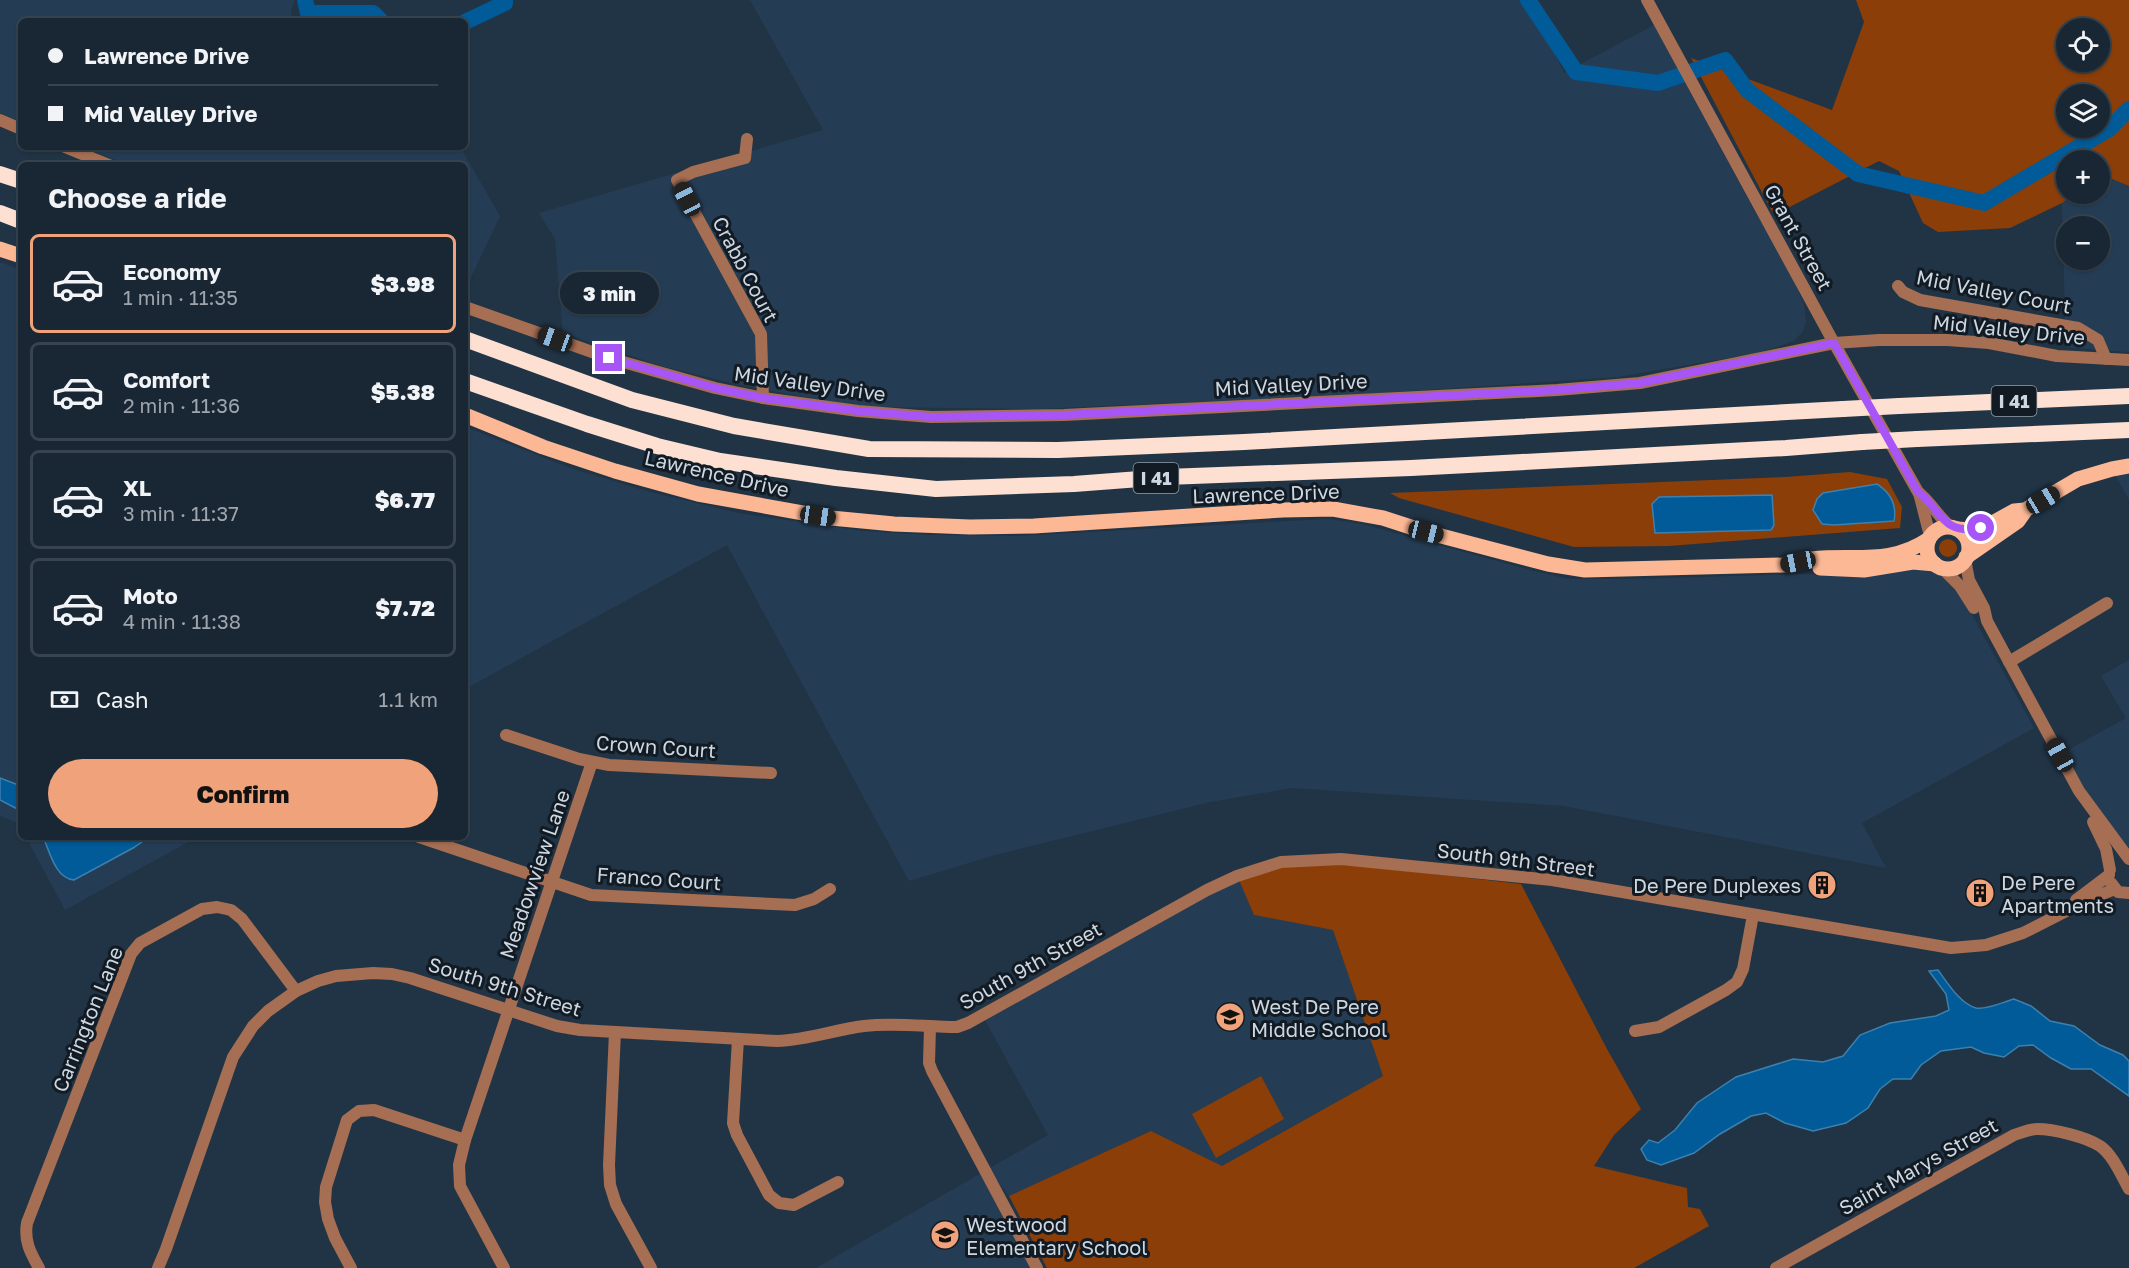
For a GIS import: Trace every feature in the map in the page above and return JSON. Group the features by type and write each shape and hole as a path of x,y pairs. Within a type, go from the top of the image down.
{"highway":[{"path":"0,174 18,180"},
{"path":"0,213 18,220"},
{"name":"I 41","path":"468,340 632,400 734,426 869,449 1070,450 2129,396"},
{"name":"I 41","path":"468,382 657,446 720,461 836,478 936,489 1074,484 1166,477 1411,468 1862,442 2129,430"}],"main road":[{"path":"0,249 18,255"},
{"name":"Lawrence Drive","path":"468,416 543,447 615,471 699,494 831,518 894,524 970,527 1025,526 1333,509 1383,518 1426,532 1548,564 1585,570 1784,565 1812,559 1897,555 1917,547 1929,538"},
{"path":"1938,566 1928,553 1929,538 1939,528 1981,528 2014,512 2025,510 2078,479 2129,466"},
{"path":"1784,565 1864,570 1913,562 1955,567 2018,521 2025,510"},
{"path":"1954,528 1966,538 1968,551 1966,558"}],"street":[{"name":"Grant Street","path":"1647,0 1918,492 1919,502 1926,515 1929,538"},
{"path":"0,120 18,128"},
{"name":"Crabb Court","path":"747,139 744,158 693,172 677,180 761,334 763,398"},
{"path":"72,150 102,162"},
{"name":"Mid Valley Court","path":"1898,286 1903,292 1920,300 2078,328 2098,340 2106,359"},
{"name":"Mid Valley Drive","path":"468,308 609,358 715,388 763,398 858,411 931,417 1064,415 1557,390 1640,383 1834,343 1913,338 1989,343 2057,356 2129,360"},
{"name":"Grant Street","path":"1918,492 1926,498 1942,520 1954,528"},
{"path":"1966,558 1969,580 1984,608 1987,621 2079,791 2106,849 2109,880 2124,894"},
{"path":"1938,566 1960,586 1977,612 1987,621"},
{"path":"2008,662 2107,603"},
{"name":"Crown Court","path":"506,735 579,759 609,765 771,773"},
{"name":"Meadowview Lane","path":"504,1268 460,1186 459,1165 465,1140 592,762"},
{"path":"2079,791 2129,859 2116,862 2110,873"},
{"name":"Franco Court","path":"428,840 591,895 795,905 814,899 830,889"},
{"name":"South 9th Street","path":"158,1268 233,1057 253,1026 268,1011 296,991 336,976 373,972 392,974 557,1026 580,1030 798,1040 866,1026 957,1027 968,1023 1207,890 1237,876 1287,861 1341,859 1552,880 1951,948 1986,945 2023,933 2048,919 2110,873"},
{"name":"South 9th Street","path":"2048,919 2124,894"},
{"name":"Carrington Lane","path":"39,1268 25,1236 27,1223 131,954 140,944 202,909 217,907 231,910 242,919 296,991"},
{"path":"1635,1031 1659,1027 1737,982 1743,969 1753,915"},
{"path":"930,1027 929,1063 932,1071 1037,1268"},
{"path":"615,1032 610,1185 616,1203 651,1268"},
{"path":"738,1039 733,1123 769,1195 779,1203 794,1205 838,1182"},
{"path":"351,1268 335,1238 325,1202 329,1174 346,1120 359,1112 374,1110 465,1140"},
{"name":"Saint Marys Street","path":"1776,1268 2014,1135 2035,1129 2056,1131 2087,1140 2101,1147 2129,1189"}],"shaded area":[{"path":"0,0 295,0 291,18 18,18 18,121 0,113"},
{"path":"750,0 1522,0 1548,41 1564,73 1654,25 1754,210 1788,267 1804,305 1806,322 1803,331 1794,341 1758,353 1617,377 1336,396 1035,409 874,407 821,400 736,384 661,366 563,333 555,239 539,213 823,130"},
{"path":"1856,0 2129,0 2129,186 2110,178 2110,150 2056,150 2056,204 2060,204 2010,228 1938,232 1923,223 1899,171 1879,161 1774,215 1691,58 1832,110 1864,22"},
{"path":"90,150 462,150 500,216 468,284 468,162 120,162"},
{"path":"2110,178 2129,186 2129,352 2066,347 2064,270 2110,270 2110,216 2062,216 2062,204 2110,204"},
{"path":"0,262 18,269 18,823 0,816"},
{"path":"468,428 573,469 650,492 738,513 863,531 928,535 1019,536 1328,519 1362,524 1570,579 1803,574 1862,576 1916,567 1931,570 1942,576 1964,600 2034,728 1862,823 1886,868 1564,806 1292,788 1210,802 995,855 909,881 727,545 468,687"},
{"path":"2129,466 2129,500 2112,469"},
{"path":"1850,472 1887,479 1902,507 1900,528 1669,546 1574,547 1399,498 1390,493 1786,477"},
{"path":"1948,539 1954,542 1957,548 1954,554 1948,557 1942,554 1939,548 1942,542"},
{"path":"2129,660 2129,856 2079,791 2068,750 2126,718 2101,676"},
{"path":"28,840 192,840 65,910"},
{"path":"1306,863 1363,866 1521,884 1641,1109 1614,1135 1594,1166 1687,1188 1688,1207 1700,1209 1709,1226 1634,1268 1047,1268 1009,1196 1151,1131 1222,1166 1383,1076 1333,930 1254,915 1238,878 1281,866"},
{"path":"1238,878 1254,915 1333,930 1383,1076 1222,1166 1151,1131 1009,1196 988,1169 1048,1135 984,1018"},
{"path":"1261,1076 1284,1119 1216,1158 1192,1114"},
{"name":"Westwood Elementary School","path":"983,1172 1034,1268 816,1268"}],"water":[{"path":"1877,484 1892,500 1895,510 1894,521 1822,524 1813,510 1817,499 1823,493"},
{"path":"1772,495 1774,525 1771,530 1655,533 1652,504 1659,497"},
{"path":"0,778 18,785 18,809 0,800"},
{"path":"44,840 145,840 74,880 62,875"},
{"path":"1938,970 1954,992 1970,1006 1985,1008 2014,999 2031,1006 2050,1021 2074,1026 2100,1045 2123,1055 2129,1061 2129,1096 2091,1069 2071,1069 2033,1045 2019,1046 2004,1057 1984,1053 1971,1047 1941,1051 1921,1065 1911,1079 1893,1079 1880,1089 1868,1108 1846,1123 1813,1131 1785,1123 1766,1113 1751,1116 1694,1153 1661,1165 1647,1160 1641,1149 1649,1140 1658,1143 1675,1130 1697,1103 1736,1077 1793,1059 1823,1062 1843,1056 1860,1035 1890,1023 1936,1016 1949,1010 1946,994 1929,971"}],"waterway":[{"path":"305,0 308,13 373,13 378,18"},
{"path":"468,21 505,3 505,0"},
{"path":"1528,0 1576,72 1658,83 1725,60 1747,90 1858,174 1984,203 2109,129 2129,109"}],"place":[{"name":"De Pere Duplexes","path":"1822,885"},
{"name":"De Pere Apartments","path":"1980,893"},
{"name":"West De Pere Middle School","path":"1230,1017"},
{"name":"Westwood Elementary School","path":"945,1235"}],"route":[{"path":"609,358 715,388 763,398 858,411 931,417 1064,415 1557,390 1640,383 1834,343 1918,492 1951,527 1962,530 1981,528"}]}
